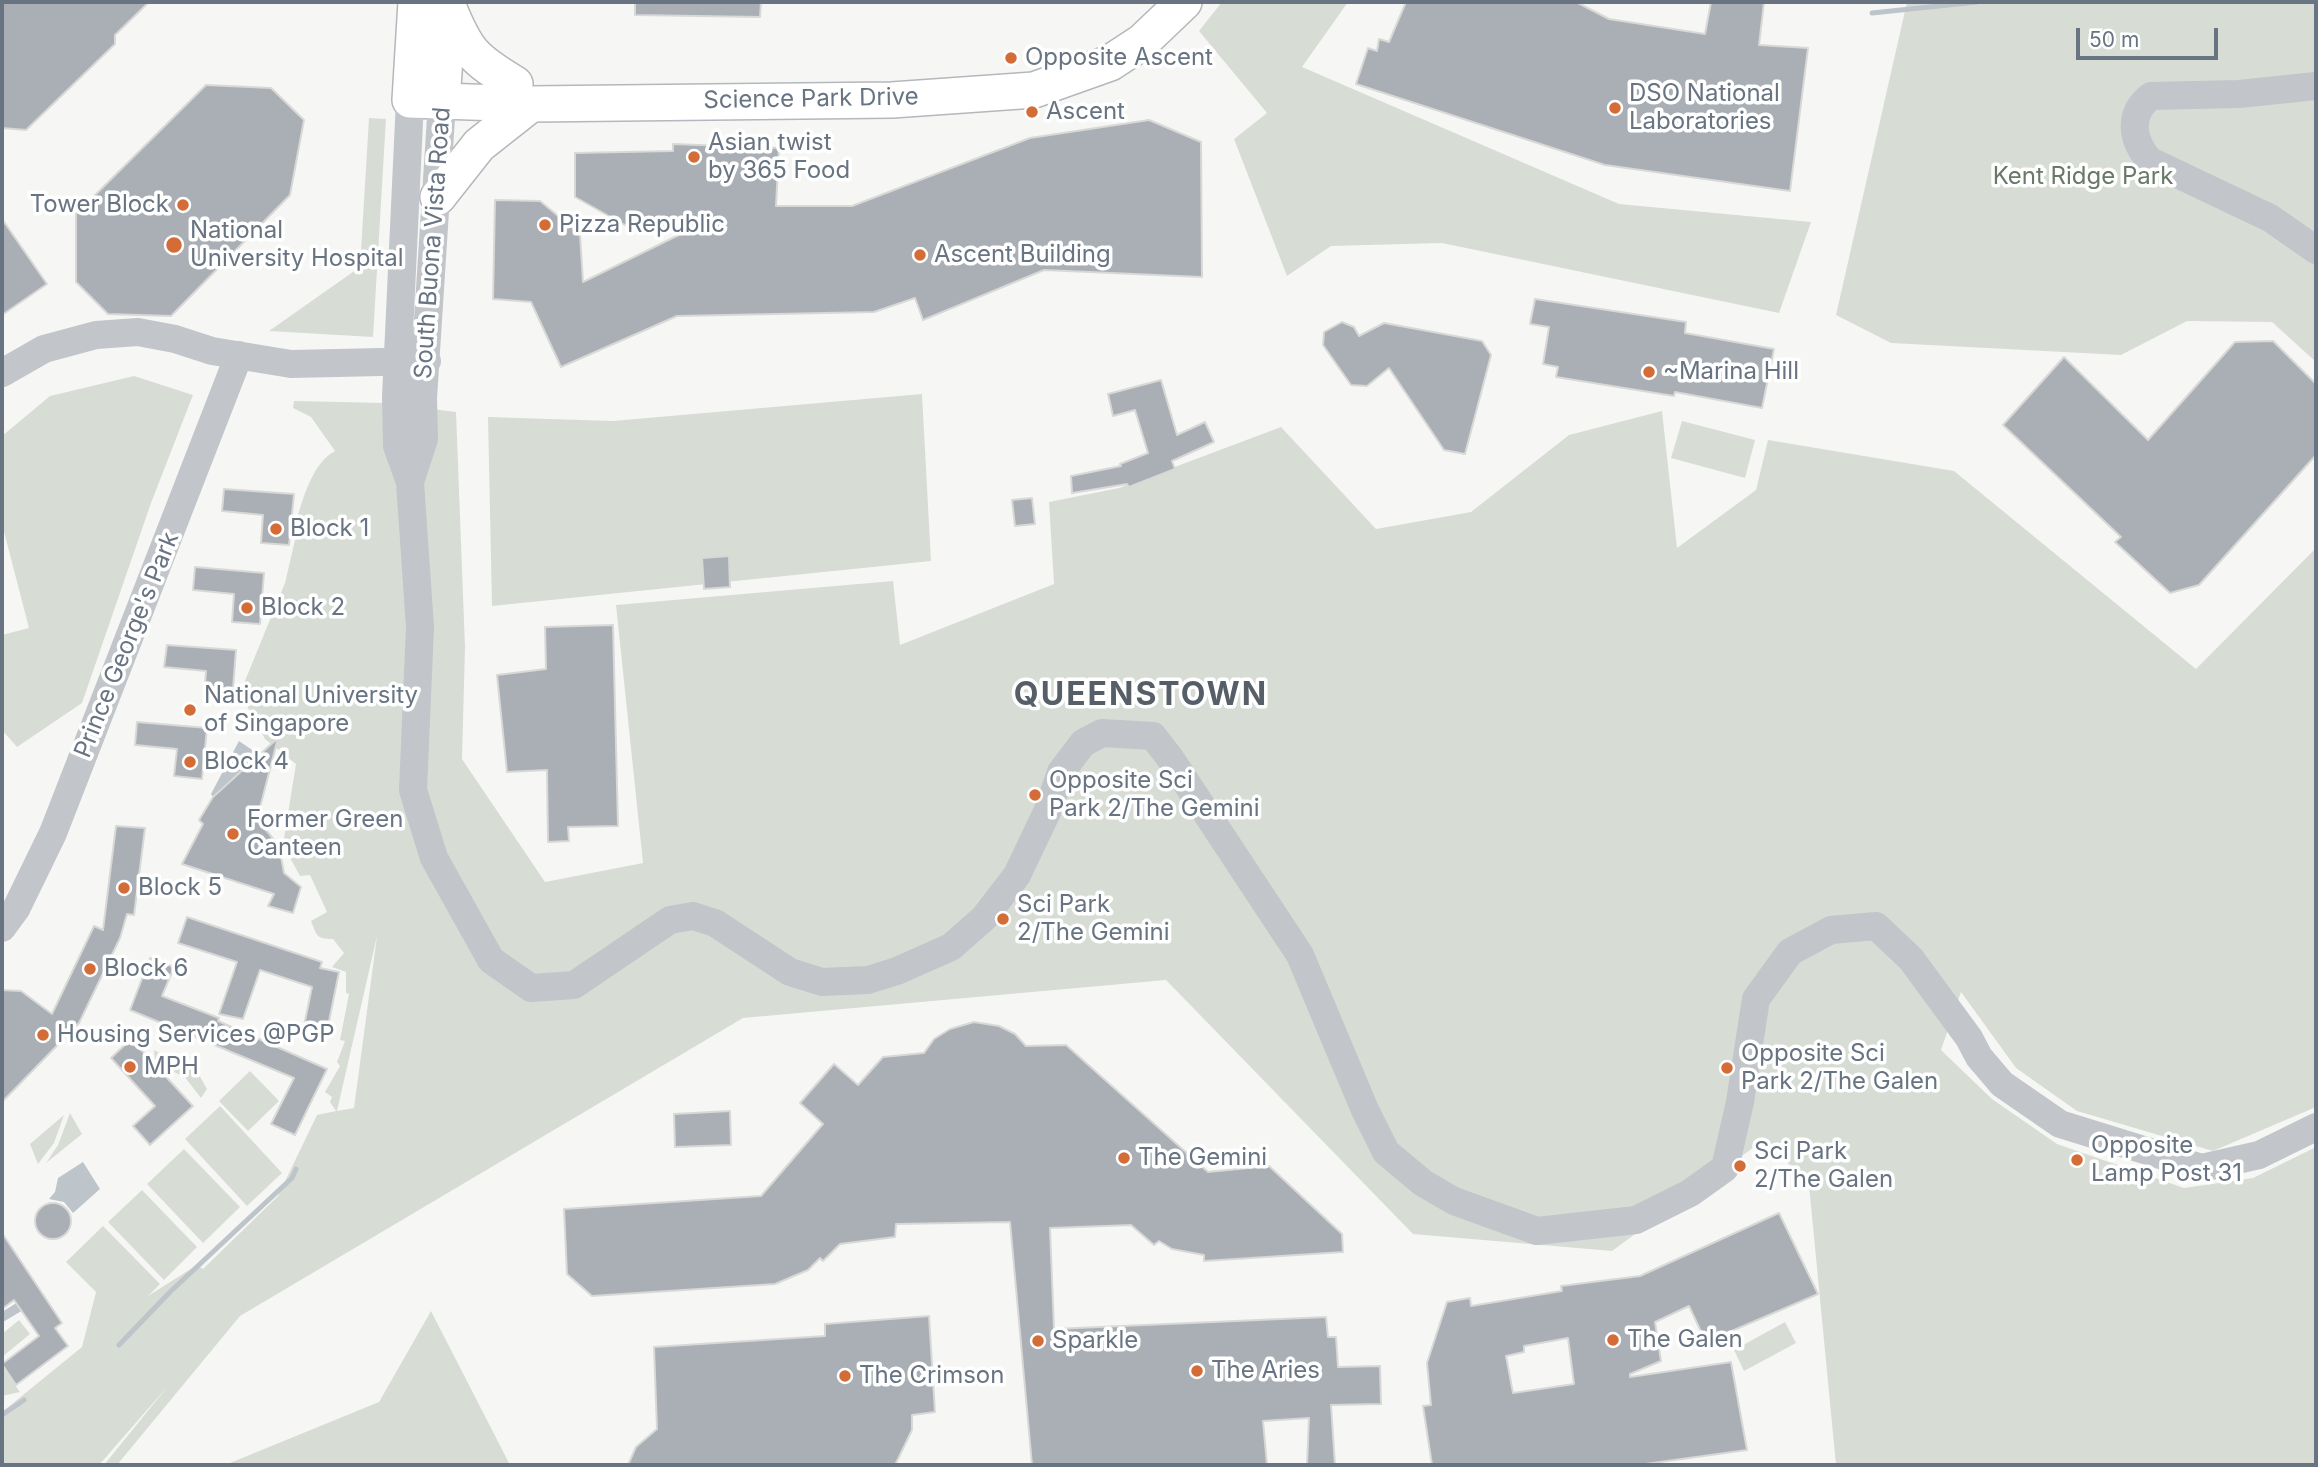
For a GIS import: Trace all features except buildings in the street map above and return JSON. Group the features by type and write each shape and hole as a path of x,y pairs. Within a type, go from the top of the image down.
{"main road":[{"name":"Science Park Drive","path":"891,91 1030,78 1101,50 1132,29 1161,2"},
{"name":"Science Park Drive","path":"427,91 523,94 891,91 999,94 1034,90 1072,79 1110,63 1142,42 1184,2"},
{"name":"South Buona Vista Road","path":"427,91 438,3"},
{"path":"438,3 473,56 523,94 438,197"}],"street":[{"path":"2316,86 2239,94 2151,96 2138,108 2134,126 2141,151 2150,161 2270,218 2316,250"},
{"name":"South Buona Vista Road","path":"410,482 424,439 438,197 427,91"},
{"name":"South Buona Vista Road","path":"427,91 396,359 397,446 410,482 420,627 413,790 434,858 491,960 531,988 574,985 670,920 693,916 715,923 790,972 822,982 867,979 897,971 951,947 984,918 1017,875 1048,812 1061,772 1083,743 1101,733 1122,733 1153,736 1227,841 1300,955 1365,1110 1386,1152 1423,1184 1454,1201 1500,1220 1538,1231 1636,1220 1690,1194 1725,1168 1740,1102 1756,999 1790,952 1831,930 1876,926 1912,959 1969,1038 1979,1057 2002,1084 2060,1124 2202,1168 2259,1155 2316,1127"},
{"path":"2,373 44,349 96,335 138,332 291,364 427,360"},
{"name":"Prince George's Park","path":"2,928 16,909 53,833 239,355"}],"green space":[{"path":"1222,2 1348,2 1302,67 1619,204 1811,222 1779,313 1442,243 1331,246 1287,276 1234,139 1267,113 1199,31"},
{"name":"Kent Ridge Park","path":"1907,2 2316,2 2316,362 2272,322 2187,321 2121,355 1891,343 1836,315"},
{"path":"369,118 386,119 373,337 269,331 360,267"},
{"path":"134,376 193,395 151,503 82,703 17,747 2,730 2,635 29,628 2,524 2,436 50,396"},
{"path":"922,394 931,561 492,606 488,417 613,421"},
{"path":"294,401 384,403 456,412 465,647 462,759 545,882 643,863 616,605 893,581 900,645 1054,584 1049,502 1119,488 1281,427 1376,529 1471,512 1569,435 1662,411 1677,548 1756,490 1768,440 1954,471 2196,669 2316,548 2316,1107 2213,1151 2077,1111 2016,1068 1961,992 1941,1050 1992,1099 2057,1144 2184,1188 2253,1178 2316,1147 2316,1465 1836,1465 1809,1185 1765,1139 1612,1251 1413,1234 1166,980 743,1018 240,1316 117,1465 104,1465 168,1386 99,1465 2,1465 2,1412 82,1347 96,1292 66,1262 103,1226 160,1284 148,1296 197,1265 203,1269 278,1196 317,1115 336,1111 330,1102 332,1097 325,1092 340,1066 337,1062 345,1041 340,1040 349,994 346,993 346,972 332,967 344,953 333,939 320,937 316,933 311,921 327,912 310,875 300,876 283,845 296,764 265,739 240,693 285,583 295,540 301,534 301,528 296,522 305,493 320,464 335,451 311,417 293,408","holes":["377,936 354,1108 337,1111"]},
{"path":"1682,421 1755,440 1745,478 1671,458"},
{"path":"154,1050 198,1073 207,1089 201,1098 184,1076 155,1060"},
{"path":"250,1071 279,1101 248,1131 219,1101"},
{"path":"220,1106 282,1173 247,1206 185,1139"},
{"path":"70,1113 82,1134 46,1163 58,1145"},
{"path":"64,1115 54,1143 38,1164 30,1144"},
{"path":"184,1149 240,1207 203,1243 147,1184"},
{"path":"142,1190 197,1247 164,1280 108,1222"},
{"path":"431,1311 510,1465 225,1465 379,1402"},
{"path":"19,1320 30,1334 2,1357 2,1334"},
{"path":"1785,1322 1796,1343 1744,1371 1734,1350"},
{"path":"2,1366 20,1392 2,1396"}],"shaded area":[{"path":"239,741 258,754 213,797 211,794"},
{"path":"83,1162 100,1189 73,1213 64,1202 49,1199 55,1192 58,1178"},
{"path":"23,1299 28,1307 3,1322 2,1312"}],"waterway":[{"path":"1872,13 1977,2"},
{"path":"119,1345 170,1292 292,1178 296,1169"},
{"path":"2,1415 24,1400"}],"place":[{"name":"Opposite Ascent","path":"1011,58"},
{"name":"DSO National Laboratories","path":"1615,108"},
{"name":"Ascent","path":"1032,112"},
{"name":"Asian twist by 365 Food","path":"694,157"},
{"name":"Tower Block","path":"183,205"},
{"name":"Pizza Republic","path":"545,225"},
{"name":"National University Hospital","path":"174,245"},
{"name":"Ascent Building","path":"920,255"},
{"name":"~Marina Hill","path":"1649,372"},
{"name":"Block 1","path":"276,529"},
{"name":"Block 2","path":"247,608"},
{"name":"National University of Singapore","path":"190,710"},
{"name":"Block 4","path":"190,762"},
{"name":"Opposite Sci Park 2/The Gemini","path":"1035,795"},
{"name":"Former Green Canteen","path":"233,834"},
{"name":"Block 5","path":"124,888"},
{"name":"Sci Park 2/The Gemini","path":"1003,919"},
{"name":"Block 6","path":"90,969"},
{"name":"Housing Services @PGP","path":"43,1035"},
{"name":"MPH","path":"130,1067"},
{"name":"Opposite Sci Park 2/The Galen","path":"1727,1068"},
{"name":"The Gemini","path":"1124,1158"},
{"name":"Opposite Lamp Post 31","path":"2077,1160"},
{"name":"Sci Park 2/The Galen","path":"1740,1166"},
{"name":"The Galen","path":"1613,1340"},
{"name":"Sparkle","path":"1038,1341"},
{"name":"The Aries","path":"1197,1371"},
{"name":"The Crimson","path":"845,1376"}],"district":[{"name":"QUEENSTOWN","path":"1141,695"}]}
